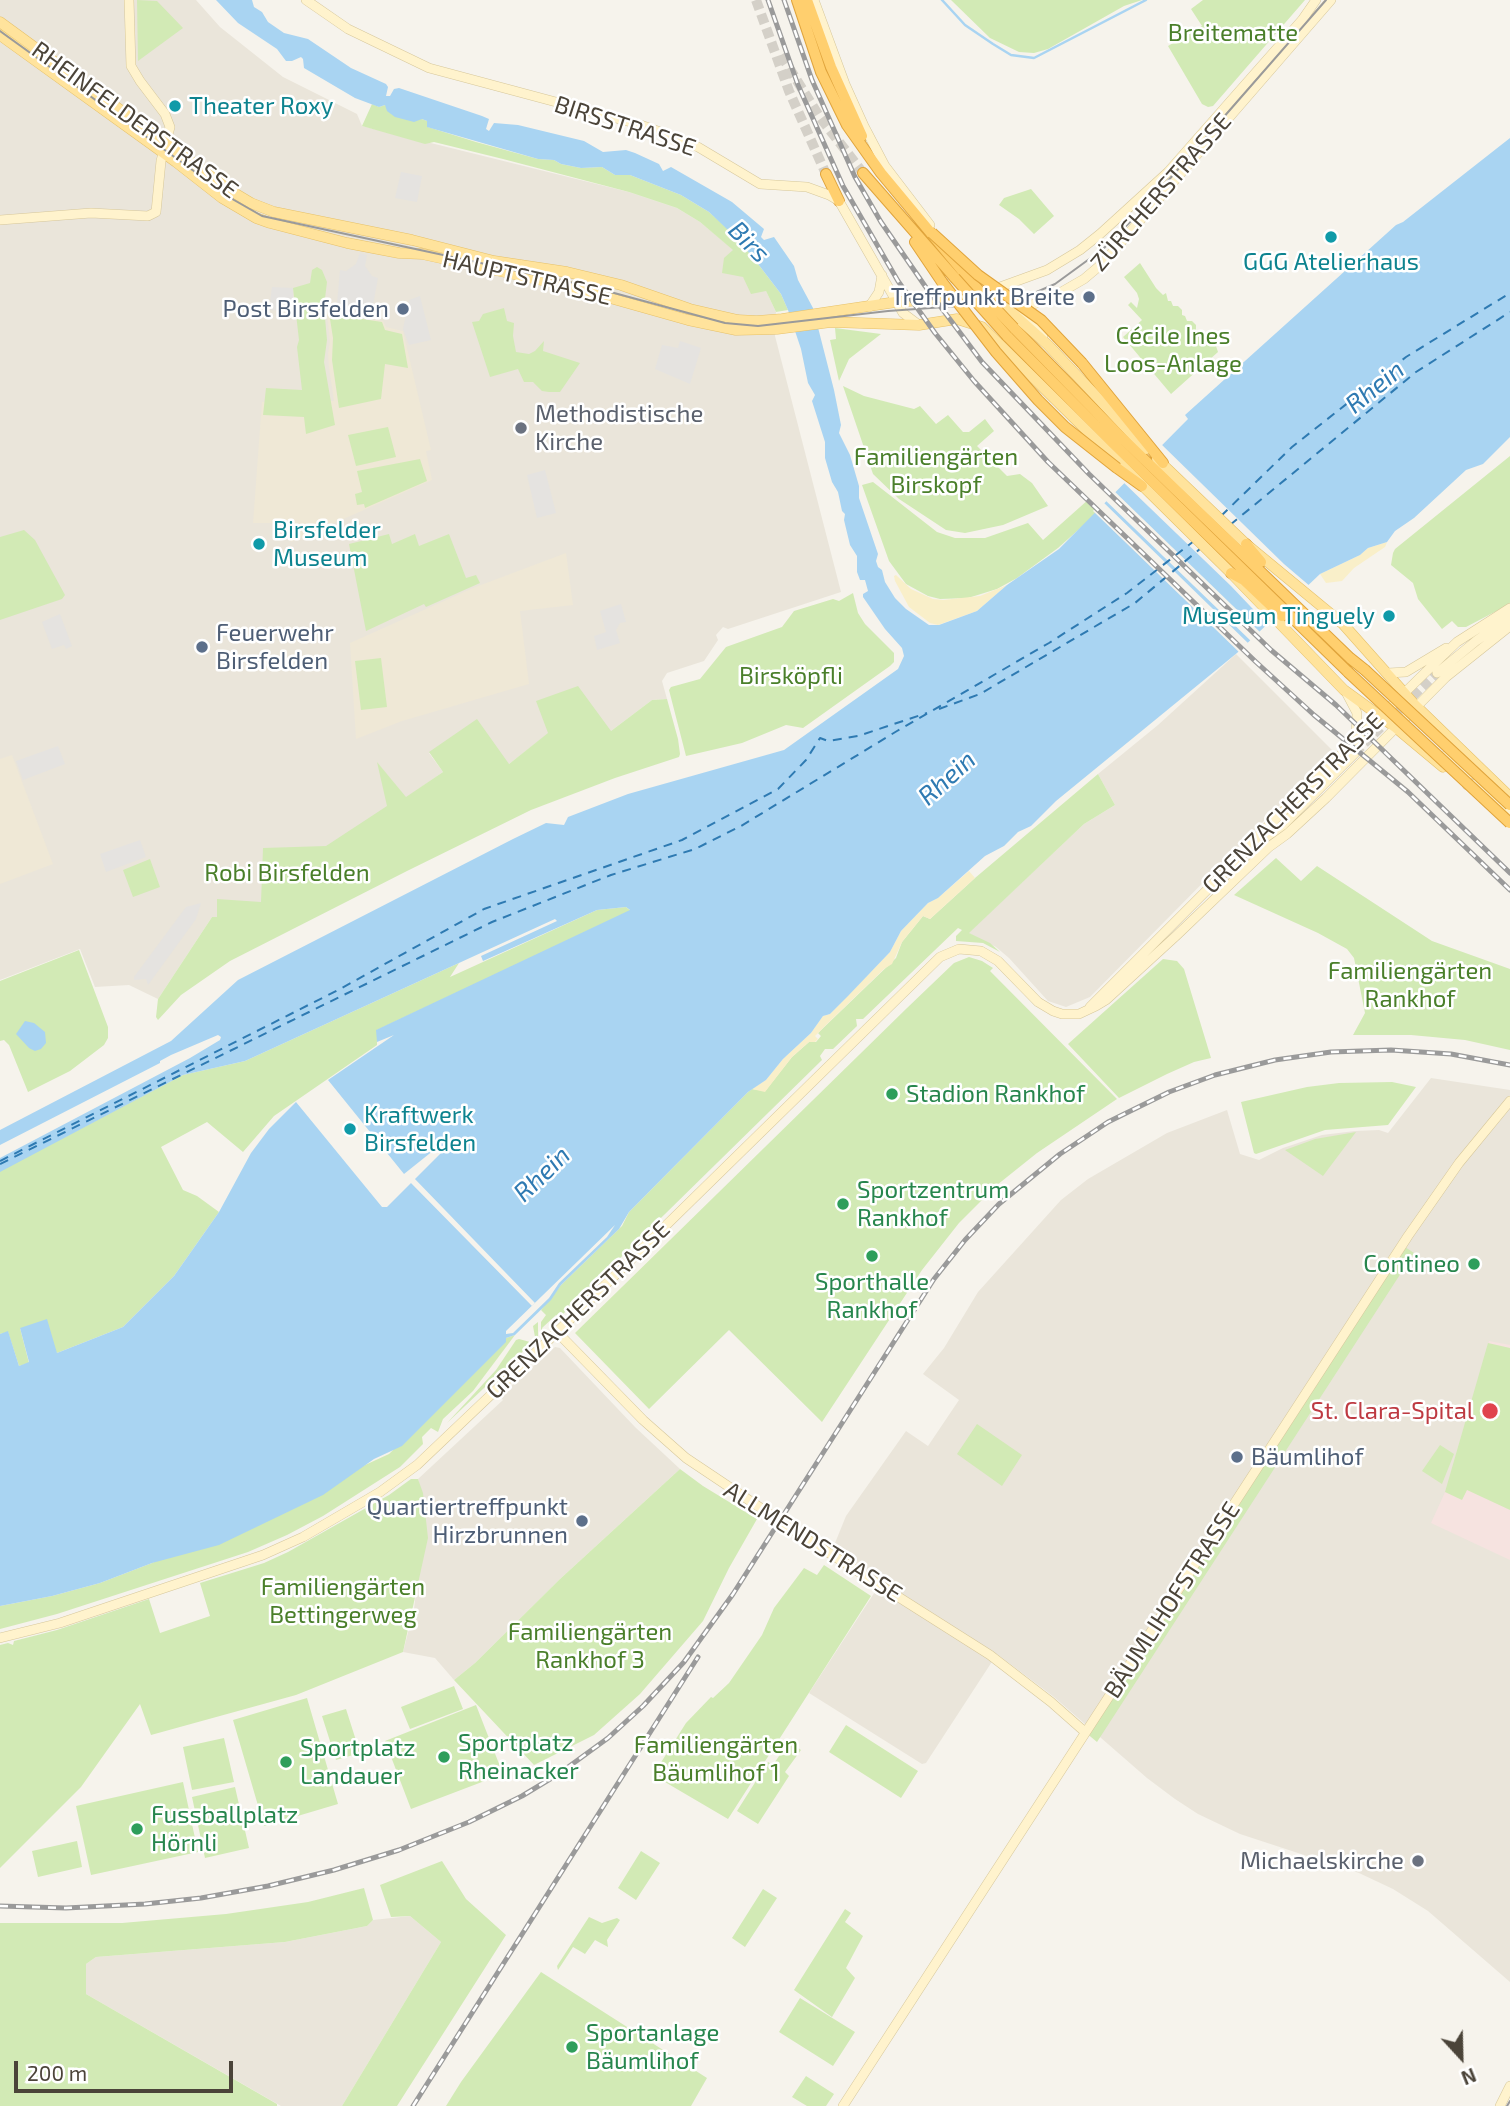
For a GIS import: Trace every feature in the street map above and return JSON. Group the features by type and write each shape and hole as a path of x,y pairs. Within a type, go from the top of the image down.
{"highway":[{"path":"797,0 821,72 847,125 881,173 981,292 1079,397 1350,658 1510,805"},
{"path":"807,0 858,130 885,166"},
{"path":"863,173 1007,336 1103,433 1348,672 1510,823"},
{"path":"826,174 839,201"},
{"path":"892,208 942,282 996,352 1038,400 1065,427 1142,486"},
{"path":"932,233 978,275 1049,328 1082,363 1164,463"},
{"path":"1246,544 1253,555 1353,653 1365,670"},
{"path":"1231,573 1244,580 1330,661 1348,672"}],"main road":[{"path":"0,220 91,213 153,215 158,208 163,152 170,127 169,121 131,66 129,0"},
{"name":"BIRSSTRASSE","path":"306,0 348,29 429,68 638,124 698,147 760,184 813,189 839,201"},
{"path":"814,0 845,84 885,166 942,240 986,280 999,287 1000,304 995,329 1000,343"},
{"name":"ZÜRCHERSTRASSE","path":"783,324 896,302 974,296 1047,270 1080,250 1156,185 1316,0"},
{"name":"ZÜRCHERSTRASSE","path":"1014,310 1045,304 1084,278 1114,253 1145,213 1331,0"},
{"name":"RHEINFELDERSTRASSE","path":"0,22 231,191 274,212"},
{"name":"RHEINFELDERSTRASSE","path":"0,35 163,152 222,198 270,223"},
{"path":"839,201 905,316 919,325"},
{"path":"270,223 274,212"},
{"name":"HAUPTSTRASSE","path":"274,212 412,240 494,261 567,272 621,285 714,316 783,324"},
{"name":"HAUPTSTRASSE","path":"270,223 346,243 399,253 422,254 564,285 712,326 746,331 783,324"},
{"path":"869,307 879,292 882,273"},
{"path":"1000,304 1024,279"},
{"name":"ZÜRCHERSTRASSE","path":"974,296 1000,304"},
{"path":"1000,304 1014,310 1045,340 1126,428 1246,544 1343,624 1415,705 1510,797"},
{"name":"ZÜRCHERSTRASSE","path":"824,318 919,325 957,319 1000,304"},
{"path":"1045,304 1041,321 1045,340"},
{"path":"957,319 982,327 1000,343 1231,573 1344,690 1395,727 1510,823"},
{"name":"GRENZACHERSTRASSE","path":"1086,1011 1262,832 1457,642 1510,608"},
{"path":"1437,673 1510,617"},
{"name":"GRENZACHERSTRASSE","path":"0,1638 60,1623 273,1551 303,1537 407,1473 557,1332 946,953 959,949 981,951 998,961 1045,1008 1062,1014 1086,1011 1106,1000 1269,847 1326,798 1415,705 1459,665 1510,626"},
{"path":"1388,673 1406,672 1457,642"},
{"path":"1344,690 1357,713 1356,739"},
{"path":"1394,702 1468,774 1486,775"},
{"name":"GRENZACHERSTRASSE","path":"1283,825 1355,753"},
{"path":"1465,785 1476,784 1510,813"},
{"path":"1269,847 1283,825"},
{"path":"1246,850 1283,825"},
{"path":"1174,923 1177,935"},
{"path":"1166,931 1177,935"},
{"name":"BÄUMLIHOFSTRASSE","path":"843,2106 1408,1236 1454,1170 1510,1101"},
{"name":"ALLMENDSTRASSE","path":"557,1332 638,1415 686,1458 990,1655 1085,1732"},
{"path":"1500,2106 1510,2086"}],"shaded area":[{"path":"0,0 196,0 220,27 283,77 357,114 362,126 629,192 677,208 700,222 734,250 743,277 766,291 776,312 775,336 841,592 728,629 723,627 716,635 718,640 704,661 667,673 662,681 667,699 652,700 611,731 549,733 509,764 429,753 443,772 406,798 378,764 388,806 234,929 212,917 158,999 129,985 95,987 80,949 0,980"},
{"path":"401,172 422,176 417,202 395,198"},
{"path":"360,253 367,255 365,266 372,276 378,278 371,316 373,320 336,315 340,270 346,271 356,264"},
{"path":"272,287 293,288 293,302 289,304 289,311 269,310"},
{"path":"420,296 431,340 409,345 403,329 409,300"},
{"path":"327,312 383,321 386,327 403,331 431,450 426,451 432,480 291,542 283,523 253,523 262,402 334,401 329,367"},
{"path":"680,341 701,348 690,384 655,369 662,345 678,348"},
{"path":"545,470 556,513 537,518 527,475"},
{"path":"566,553 573,605 520,611 529,684 402,721 356,739 350,643 473,588"},
{"path":"621,604 626,622 620,623 616,630 620,643 597,650 594,636 606,632 600,611"},
{"path":"60,614 72,646 66,649 64,645 52,649 42,622"},
{"path":"1236,654 1333,751 1090,997 1066,1007 1048,1001 1009,958 996,947 968,933 1084,824 1115,805 1098,774 1158,725"},
{"path":"58,746 65,764 23,780 16,761"},
{"path":"12,755 53,864 0,884 0,759"},
{"path":"140,840 146,857 106,872 100,854"},
{"path":"201,903 196,919 148,985 146,979 134,980 186,907"},
{"path":"1431,1078 1510,1090 1510,1982 1428,1911 1393,1889 1359,1873 1240,1834 1198,1814 1147,1778 1054,1697 997,1654 926,1763 922,1764 809,1693 882,1581 833,1548 846,1516 906,1431 928,1446 959,1400 923,1374 944,1348 978,1292 1061,1200 1088,1179 1167,1133 1227,1110 1240,1154 1259,1160 1283,1148 1322,1135 1379,1130 1388,1133"},
{"name":"St. Clara-Spital","path":"1489,1341 1510,1345 1510,1560 1431,1523 1456,1468"},
{"path":"555,1347 560,1348 635,1427 680,1469 454,1680 435,1658 403,1652 414,1609 426,1511 418,1479 503,1400 500,1396"},
{"path":"410,1916 441,1942 342,2106 281,2106 86,1994 86,1964 96,1957 285,1942 367,1926 373,1920"}],"green space":[{"path":"137,0 157,1 183,28 138,61"},
{"path":"951,0 1142,0 1124,6 1048,49 1034,53 1019,52 990,38"},
{"name":"Breitematte","path":"1203,0 1305,0 1213,106 1208,107 1202,104 1168,46 1202,26 1191,9"},
{"path":"372,104 379,107 385,105 427,121 428,127 476,142 581,168 602,167 615,175 630,175 681,195 709,212 728,229 781,294 788,310 776,312 766,291 751,294 743,277 722,273 724,258 733,250 700,222 677,208 629,192 503,159 434,142 425,144 362,126"},
{"path":"1031,189 1054,216 1034,234 999,205 1004,198"},
{"name":"Cécile Ines Loos-Anlage","path":"1140,263 1156,288 1163,295 1166,293 1168,301 1182,310 1187,321 1196,325 1196,330 1216,346 1218,352 1171,394 1123,337 1142,320 1128,305 1131,302 1137,308 1139,299 1124,277"},
{"path":"317,267 322,270 327,282 324,307 327,340 324,362 335,425 306,434 304,417 263,415 266,388 302,390 293,288 310,283 312,270"},
{"path":"504,308 507,321 514,323 516,352 529,354 544,341 543,351 580,363 560,392 542,391 533,382 524,382 518,369 490,377 472,322 479,321 483,314"},
{"path":"336,315 382,322 385,330 402,334 408,368 385,364 381,399 339,408 332,360 330,319"},
{"path":"835,328 881,334 849,359 839,381 830,340 836,339"},
{"name":"Familiengärten Birskopf","path":"843,386 864,396 914,409 920,406 936,424 948,415 963,432 969,432 985,419 994,431 977,446 1007,476 1020,474 1032,483 1048,506 1003,525 965,533 946,530 899,499 873,474"},
{"path":"388,427 396,457 356,466 348,435"},
{"path":"1510,456 1510,604 1466,627 1458,627 1452,621 1442,629 1418,599 1413,583 1391,565 1393,553"},
{"path":"420,459 427,481 365,508 364,504 357,505 355,494 362,492 357,471"},
{"path":"873,482 937,532 955,538 985,538 1028,523 1043,540 1089,499 1096,506 1095,515 1058,548 997,589 968,598 940,599 906,584 889,561 862,485"},
{"path":"24,530 35,540 65,595 62,599 0,620 0,537"},
{"path":"389,534 392,544 415,534 419,546 449,534 466,578 476,575 480,583 426,607 424,604 366,631 349,544"},
{"name":"Birsköpfli","path":"853,593 858,613 865,624 894,653 894,662 890,666 803,728 786,725 742,743 686,756 669,690 671,687 700,679 726,647 782,627 794,611 833,599 839,601"},
{"path":"381,658 387,707 361,710 355,661"},
{"name":"Robi Birsfelden","path":"578,686 611,731 652,700 667,699 678,739 679,757 531,810 407,871 230,961 181,995 158,1020 158,999 212,917 217,917 217,899 261,902 263,848 326,846 387,806 377,762 406,797 443,772 429,752 477,719 509,764 548,733 536,701"},
{"path":"1098,774 1115,805 1084,824 969,933 990,943 1000,952 983,943 956,941 956,936 962,930 958,928 863,1019 856,1019 857,1026 833,1049 825,1049 820,1056 822,1060 560,1317 556,1315 542,1328 541,1333 541,1322 546,1315 541,1310 561,1285 622,1226 629,1212 748,1092 752,1089 765,1091 792,1057 809,1042 816,1042 821,1036 818,1033 896,958 902,942 923,916 930,919"},
{"name":"Familiengärten Rankhof","path":"1276,858 1301,881 1317,866 1432,941 1510,969 1510,1050 1465,1040 1411,1035 1353,1035 1365,1013 1354,958 1347,949 1234,895"},
{"path":"150,859 160,887 133,897 123,870"},
{"path":"626,907 631,911 377,1030 377,1045 274,1116 243,1152 207,1122 161,1147 183,1190 197,1196 219,1212 174,1276 123,1327 57,1353 20,1328 29,1363 19,1366 8,1332 0,1334 0,1171 183,1075 245,1061 459,963 450,977 597,910"},
{"path":"79,950 108,1027 108,1038 104,1045 70,1071 28,1092 9,1045 4,1040 0,1041 0,981"},
{"name":"Sportzentrum Rankhof","path":"969,957 993,968 990,971 1117,1099 1037,1153 997,1185 959,1223 922,1270 822,1422 729,1330 649,1409 575,1333 954,963"},
{"path":"1163,959 1177,961 1184,969 1211,1058 1194,1062 1119,1098 1068,1044"},
{"path":"1392,1082 1416,1087 1388,1125 1325,1130 1254,1153 1241,1102 1307,1087 1339,1083"},
{"path":"1356,1132 1323,1176 1285,1150 1315,1139"},
{"path":"1402,1245 1414,1253 1097,1742 1085,1732"},
{"path":"538,1322 538,1337 447,1423 496,1370 516,1340 530,1342 535,1337 533,1326"},
{"path":"515,1335 473,1391 443,1419 438,1432 431,1428 422,1437 423,1444 400,1467 323,1516 248,1552 57,1614 0,1629 0,1606 100,1583 152,1563 389,1454 506,1338"},
{"name":"St. Clara-Spital","path":"1488,1343 1510,1348 1510,1510 1467,1490 1462,1500 1445,1492"},
{"path":"977,1424 1022,1455 1002,1486 957,1454"},
{"path":"1440,1445 1454,1454 1442,1484 1422,1471"},
{"name":"Familiengärten Rankhof 3","path":"680,1469 757,1519 703,1621 640,1694 594,1735 534,1765 454,1680"},
{"name":"Familiengärten Bettingerweg","path":"411,1479 418,1479 423,1493 428,1538 403,1652 296,1695 151,1735 140,1704 81,1787 0,1868 0,1645 13,1645 14,1641 57,1630 149,1599 160,1633 210,1616 200,1583 264,1563 288,1552 389,1495"},
{"name":"Familiengärten Bäumlihof 1","path":"824,1565 871,1596 728,1819 653,1775 686,1723 729,1683 762,1635 774,1608 804,1568 817,1575"},
{"path":"454,1686 463,1709 410,1729 401,1707"},
{"name":"Sportplatz Landauer","path":"307,1698 338,1804 264,1826 233,1720"},
{"name":"Sportplatz Rheinacker","path":"476,1705 503,1774 411,1809 385,1741"},
{"path":"346,1709 360,1753 336,1760 322,1716"},
{"path":"846,1725 918,1771 901,1798 829,1752"},
{"path":"224,1738 234,1782 192,1790 183,1747"},
{"path":"789,1741 801,1750 785,1772 789,1776 758,1824 737,1811 768,1762 773,1765"},
{"name":"Fussballplatz Hörnli","path":"183,1782 198,1852 91,1875 76,1806"},
{"path":"235,1787 249,1848 205,1858 192,1797"},
{"path":"77,1841 82,1867 38,1877 32,1851"},
{"path":"641,1851 660,1863 636,1900 618,1888"},
{"path":"442,1861 466,1899 506,1935 397,2106 342,2106 441,1942 410,1916 391,1917 380,1885"},
{"path":"364,1888 373,1920 367,1926 285,1942 96,1957 86,1964 86,1994 277,2106 0,2106 0,1923 122,1923 226,1914 308,1902"},
{"path":"763,1889 777,1898 745,1947 732,1938"},
{"path":"845,1909 851,1913 845,1922 863,1936 846,1968 855,1978 832,2017 794,1990"},
{"path":"589,1917 602,1923 617,1918 620,1920 607,1940 608,1947 595,1940 585,1954 573,1947 558,1970 557,1966"},
{"name":"Sportanlage Bäumlihof","path":"541,1972 707,2078 691,2106 446,2106"},
{"path":"800,1998 855,2032 833,2066 779,2032"},
{"path":"806,2076 834,2094 826,2106 807,2106 792,2097"}],"sand":[{"path":"1387,542 1385,547 1354,568 1342,581 1326,583 1320,574 1360,555 1368,548"},
{"path":"896,575 911,589 933,599 943,600 980,596 1007,585 977,611 938,625 930,623 909,607 895,581"},
{"path":"969,871 975,878 930,919 923,916 902,942 892,964 815,1036 818,1039 809,1042 792,1057 765,1092 752,1089 766,1080 783,1059 811,1033 823,1016 830,1014 890,952 901,931 928,903 938,898"}],"water":[{"path":"216,0 252,0 254,7 262,12 268,22 284,33 308,39 351,68 386,84 386,96 399,88 489,119 486,129 489,131 494,123 518,125 584,141 603,152 626,150 659,164 663,171 671,167 732,202 764,229 761,237 764,240 774,237 794,266 798,280 813,308 834,390 841,425 839,433 850,455 859,486 859,498 878,554 878,567 895,598 929,625 939,625 977,611 1007,585 1059,549 1188,419 1185,415 1396,225 1510,138 1510,437 1483,464 1466,470 1414,518 1395,531 1387,542 1368,548 1360,555 1320,574 1237,653 1056,801 1031,826 985,856 938,898 928,903 901,931 890,952 848,996 830,1014 823,1016 811,1033 783,1059 766,1080 748,1092 629,1212 619,1229 561,1285 551,1300 515,1335 506,1338 506,1342 402,1446 374,1459 323,1495 219,1545 152,1563 100,1583 0,1606 0,1334 8,1331 19,1366 29,1362 20,1328 47,1319 57,1353 123,1327 174,1276 219,1212 251,1153 269,1129 296,1102 382,1207 387,1207 445,1146 439,1146 404,1174 328,1080 394,1035 377,1042 376,1030 630,910 626,907 597,910 483,961 481,956 557,921 555,919 245,1061 183,1075 0,1172 0,1158 190,1058 221,1037 218,1035 171,1055 0,1145 0,1130 171,1041 238,980 546,823 564,825 568,817 628,794 784,750 898,669 904,656 902,648 863,597 868,591 865,580 860,580 857,572 857,556 850,545 845,514 825,458 825,442 812,401 815,395 808,383 801,349 788,310 781,294 728,230 709,212 681,195 630,175 615,175 602,167 581,168 554,160 538,159 427,127 427,121 422,119 414,122 395,117 387,111 385,105 379,107 355,98 304,68 301,57 286,61 277,49 238,23","holes":["615,1225 607,1237 559,1283 549,1298 513,1333 506,1334 506,1331"]},
{"path":"25,1021 34,1023 45,1032 46,1043 41,1049 35,1051 29,1048 16,1034"}],"pier":[{"path":"1159,442 1311,587 1270,627 1121,480"},
{"path":"1112,489 1262,634 1253,643 1103,498"},
{"path":"1101,500 1250,645 1241,654 1093,511"},
{"path":"414,1178 535,1303 532,1306 410,1182"}],"waterway":[{"path":"942,0 965,25 993,44 1011,55 1034,58 1146,0"}],"ferry route":[{"path":"1221,516 1292,447 1406,357 1510,293"},
{"path":"1230,525 1416,372 1510,312"},
{"path":"0,1164 492,922 611,875 695,849 741,826 1049,643 1127,593 1194,541"},
{"path":"939,709 980,694 1135,603 1201,548"},
{"path":"0,1161 340,989 484,909 682,840 778,789 806,760 820,738 828,741 858,736 927,713"}],"tunnel":[{"path":"756,0 789,91 826,174"},
{"path":"781,55 819,116 863,173"},
{"path":"1355,753 1437,673"}],"tram line":[{"path":"0,31 234,200 262,216 592,287 725,323 758,326 888,311 1001,303 1025,297 1055,284 1103,249 1146,206 1326,0"},
{"path":"1507,2106 1510,2101"}],"railway":[{"path":"768,0 798,85 843,186 898,281 974,381 1048,462 1256,662 1314,715 1408,792 1510,890"},
{"path":"784,0 812,80 855,177 881,222 982,362 1089,474 1271,650 1336,705 1510,873"},
{"path":"0,1906 66,1908 145,1904 201,1898 268,1886 399,1850 469,1822 522,1796 560,1773 608,1738 643,1706 684,1662 733,1594 934,1279 965,1240 999,1204 1060,1154 1108,1122 1169,1092 1215,1075 1275,1060 1331,1052 1391,1050 1451,1054 1510,1065"},
{"path":"413,2106 698,1657"}],"place":[{"name":"Theater Roxy","path":"175,106"},
{"name":"GGG Atelierhaus","path":"1331,237"},
{"name":"Treffpunkt Breite","path":"1089,297"},
{"name":"Post Birsfelden","path":"403,309"},
{"name":"Methodistische Kirche","path":"521,428"},
{"name":"Birsfelder Museum","path":"259,544"},
{"name":"Museum Tinguely","path":"1389,616"},
{"name":"Feuerwehr Birsfelden","path":"202,647"},
{"name":"Stadion Rankhof","path":"892,1094"},
{"name":"Kraftwerk Birsfelden","path":"350,1129"},
{"name":"Sportzentrum Rankhof","path":"843,1204"},
{"name":"Sporthalle Rankhof","path":"872,1256"},
{"name":"Contineo","path":"1474,1264"},
{"name":"St. Clara-Spital","path":"1490,1411"},
{"name":"Bäumlihof","path":"1237,1457"},
{"name":"Quartiertreffpunkt Hirzbrunnen","path":"582,1521"},
{"name":"Sportplatz Rheinacker","path":"444,1757"},
{"name":"Sportplatz Landauer","path":"286,1762"},
{"name":"Fussballplatz Hörnli","path":"137,1829"},
{"name":"Michaelskirche","path":"1418,1861"},
{"name":"Sportanlage Bäumlihof","path":"572,2047"}],"water label":[{"name":"Birs","path":"749,242"},
{"name":"Rhein","path":"1375,387"},
{"name":"Rhein","path":"947,778"},
{"name":"Rhein","path":"542,1174"}]}
